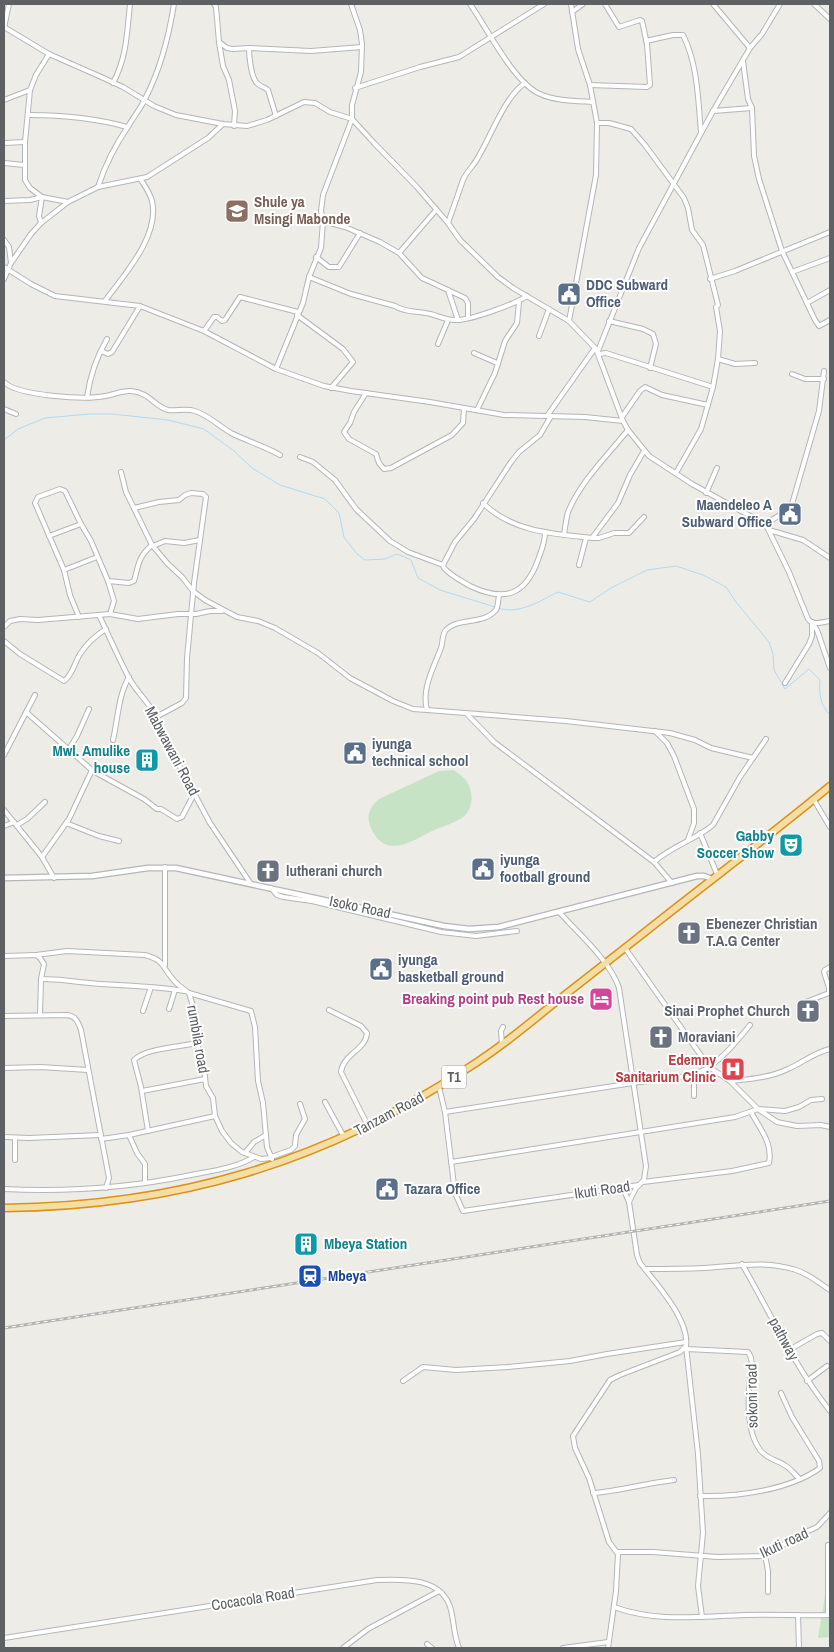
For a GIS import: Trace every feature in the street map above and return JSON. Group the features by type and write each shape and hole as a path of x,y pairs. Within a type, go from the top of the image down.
{"highway":[{"name":"Tanzam Road","path":"4,1208 43,1207 146,1197 211,1183 278,1163 368,1126 439,1087 502,1045 830,786"}],"street":[{"path":"9,4 4,27 49,54 113,83 145,101 176,115 234,126 247,126 276,116 296,105 315,103 330,112 352,118 374,144 416,186 460,240 498,277 568,322 598,351 628,430 644,451 706,493 765,525 789,572 808,619 817,630 830,668"},
{"path":"113,83 125,54 130,4"},
{"path":"98,187 103,172 127,127 145,101 167,38 174,4"},
{"path":"214,4 216,7 223,66 231,88 235,111 234,126"},
{"path":"276,369 303,303 309,277 321,248 323,196 352,118 355,88 361,72 362,48 360,30 350,4"},
{"path":"470,4 506,58 525,83 533,90 551,98 593,102"},
{"path":"355,88 420,67 454,59 493,37 530,11 544,4"},
{"path":"568,322 596,175 597,123 590,85 578,49 571,4"},
{"path":"572,12 583,4"},
{"path":"590,85 650,86 650,73 642,21 619,27 605,4"},
{"path":"713,4 750,48"},
{"path":"443,565 459,536 474,519 510,462 523,448 540,435 549,416 598,351 639,248 673,183 750,48 762,34 780,4"},
{"path":"814,4 830,19"},
{"path":"646,42 673,35 683,35 696,77 701,133"},
{"path":"219,42 227,48 311,51 362,48"},
{"path":"250,48 250,64 255,80 257,84 268,90 276,116"},
{"path":"42,197 30,188 25,180 25,142 30,90 36,75 49,54"},
{"path":"743,61 748,99 752,108 756,166 782,251 819,326 830,320"},
{"path":"448,223 464,178 476,162 511,98 520,86 525,83"},
{"path":"4,100 30,90"},
{"path":"713,111 752,108"},
{"path":"29,115 59,115 102,121 127,127"},
{"path":"597,123 609,123 631,129 645,145 686,202 692,230 703,245 718,305 716,308 720,331 718,359 713,386 701,429 676,473"},
{"path":"4,279 6,268 41,223 68,202 108,184 142,180 208,138 223,124"},
{"path":"4,143 25,142"},
{"path":"4,163 24,165"},
{"path":"105,302 135,260 147,238 152,223 152,198 142,180"},
{"path":"4,201 30,200 42,197 68,202"},
{"path":"41,223 39,216 42,197"},
{"path":"399,253 436,210"},
{"path":"323,221 360,233 399,253 422,278 467,299 468,318"},
{"path":"710,279 735,271 830,232"},
{"path":"316,257 330,266 339,266 360,233"},
{"path":"4,240 9,247 11,263"},
{"path":"792,272 830,258"},
{"path":"6,268 55,296 140,306 204,331 276,369 331,388 514,416 623,419"},
{"path":"309,277 352,294 400,309 430,313 448,320 468,318 519,302 527,296"},
{"path":"448,290 458,320"},
{"path":"807,303 830,290"},
{"path":"204,331 214,317 222,321 225,320 240,298 298,314 344,349 353,362 331,388"},
{"path":"477,410 492,381 505,340 517,324 519,302"},
{"path":"101,351 108,354 112,352 140,306"},
{"path":"539,336 549,309"},
{"path":"438,344 448,320"},
{"path":"610,322 643,329 653,334 656,344 650,368"},
{"path":"87,397 92,371 108,339"},
{"path":"598,351 713,386"},
{"path":"474,353 497,364"},
{"path":"718,359 735,364 755,363"},
{"path":"765,525 786,512 792,504 810,439 820,411 824,371"},
{"path":"792,374 805,379 824,379"},
{"path":"4,382 15,389 27,392 87,397 129,391 138,392 145,394 168,410 197,411 231,433 267,447 280,455"},
{"path":"623,419 640,391 645,388 662,395 708,406"},
{"path":"366,394 344,432 349,438 376,454 379,463 384,469 391,468 452,435 463,423 464,408"},
{"path":"4,409 16,414"},
{"path":"564,535 567,517 572,504 587,480 628,430"},
{"path":"592,538 618,504 630,475 644,451"},
{"path":"300,457 313,462 336,480 356,509 390,541 408,552 443,565 446,570 464,583 482,591 499,596 512,592 523,585 530,576 541,553 545,533"},
{"path":"706,493 718,468"},
{"path":"121,472 124,489 153,545 193,591 224,611 275,628 318,654 350,678 406,706 427,710 566,721 655,731 674,734 711,748 753,758"},
{"path":"79,617 70,595 64,570 35,503 38,497 60,489 65,491 88,535 108,581 114,601 110,614"},
{"path":"134,508 159,502 179,500 191,493 205,495 206,500 193,591 186,698 182,703 156,717"},
{"path":"484,503 507,520 545,533 586,538 599,538 614,533 629,533 644,517"},
{"path":"49,536 81,524"},
{"path":"769,530 803,540 830,558"},
{"path":"579,565 586,538"},
{"path":"108,581 128,583 134,581 139,560 144,552 153,545 165,541 184,543 200,540"},
{"path":"64,570 96,557"},
{"path":"427,710 425,701 431,673 446,630 456,624 485,617 497,609 499,596"},
{"path":"4,627 14,620 110,614 138,619 191,614 210,610 224,611"},
{"name":"Mabwawani Road","path":"99,615 129,677 152,709 157,724 194,794 218,835 251,884"},
{"path":"812,622 830,620"},
{"path":"785,683 809,644 812,636 812,622"},
{"path":"4,640 20,654 63,681 69,678 78,657 86,646 106,629"},
{"path":"113,740 119,717 121,695 129,677"},
{"path":"4,755 35,695"},
{"path":"69,749 89,709"},
{"path":"26,712 92,770 144,799 157,809 161,809 178,819 182,817 194,794"},
{"path":"466,713 499,746 654,862 672,884"},
{"path":"655,731 667,744 674,756 694,808 694,823 688,840"},
{"path":"654,862 669,850 700,833 716,820 740,777 766,739"},
{"path":"42,857 66,823 92,770"},
{"path":"814,800 830,827"},
{"path":"4,826 27,819 45,802"},
{"path":"4,810 42,857 54,878"},
{"path":"66,823 99,836 119,841"},
{"path":"700,833 714,877"},
{"path":"165,867 165,965"},
{"name":"Isoko Road","path":"4,878 54,878 98,875 165,867 190,870 464,928 491,929 672,884 697,876 714,877"},
{"path":"271,888 277,895 283,897 312,901 440,932 476,936 517,930"},
{"name":"Ikuti Road","path":"439,1087 445,1112 455,1193 462,1211 641,1184 645,1178 646,1166 619,988 614,974 559,912"},
{"path":"625,948 709,1067 730,1081 758,1109 777,1122 785,1125 821,1125 830,1127"},
{"name":"rumbila road","path":"4,956 67,951 146,955 156,958 165,965 171,977 188,992 194,1009 197,1044 204,1068 206,1086 212,1098 215,1116 224,1135 238,1150 261,1159 271,1158"},
{"path":"36,954 44,964 41,978 40,1015"},
{"path":"801,1004 829,993 830,988 824,972 830,967"},
{"path":"41,978 188,992 251,1012 255,1027 258,1080 262,1097 266,1135 271,1158 278,1163"},
{"path":"143,1011 151,987"},
{"path":"169,1009 175,990"},
{"path":"329,1010 361,1026 367,1033 364,1043 343,1062 341,1072 368,1126"},
{"path":"4,1016 67,1015 77,1019 109,1178 106,1188"},
{"path":"445,1112 691,1074 709,1067 727,1051 750,1025"},
{"path":"502,1045 501,1031 503,1027"},
{"path":"148,1131 135,1058 154,1051 197,1044"},
{"path":"730,1081 761,1078 780,1072 830,1048"},
{"path":"4,1068 40,1067 88,1070"},
{"path":"694,1096 694,1080 704,1070"},
{"path":"142,1091 205,1079"},
{"path":"452,1162 565,1145 641,1131 735,1118 758,1109 786,1111 799,1107 808,1101 822,1099"},
{"path":"325,1102 344,1137"},
{"path":"271,1158 291,1150 295,1146 296,1135 305,1120 300,1104"},
{"path":"629,1202 633,1191 641,1184 732,1171 769,1163 769,1145 764,1132 751,1112"},
{"path":"4,1137 101,1137 129,1135 215,1116"},
{"path":"129,1135 145,1164 145,1183"},
{"path":"245,1153 254,1142 266,1135"},
{"path":"15,1138 15,1160"},
{"path":"4,1189 106,1188 210,1172 254,1157"},
{"path":"109,1178 116,1186"},
{"path":"623,1188 629,1202 637,1255 645,1270 680,1319 686,1346 698,1454 703,1533 698,1586 702,1617"},
{"name":"pathway","path":"742,1264 788,1350 807,1381 830,1412"},
{"path":"645,1270 763,1264 797,1270 810,1276 830,1290"},
{"path":"788,1350 817,1334 822,1333 830,1341"},
{"path":"403,1381 423,1367 456,1370 484,1369 570,1361 607,1354 686,1346"},
{"path":"608,1648 614,1607 617,1552 610,1542 589,1478 574,1448 574,1432 610,1380 676,1354 686,1346"},
{"name":"sokoni road","path":"686,1346 748,1352 752,1360 750,1414 755,1441 767,1457 786,1466 800,1479"},
{"path":"807,1381 827,1366"},
{"name":"sokoni road","path":"700,1496 749,1494 800,1479 818,1469 820,1464 796,1424 781,1393"},
{"path":"593,1493 612,1492 645,1484 674,1480"},
{"name":"Ikuti road","path":"617,1552 658,1552 702,1556 765,1556 797,1536 818,1527 830,1513"},
{"path":"614,1607 652,1617 702,1617 748,1614 829,1615 828,1545"},
{"path":"765,1556 768,1571 768,1592"},
{"name":"Cocacola Road","path":"4,1638 377,1580 418,1581 439,1591"},
{"path":"343,1648 368,1629 439,1591 450,1608 459,1648"},
{"path":"798,1615 798,1648"},
{"path":"563,1648 608,1642"},
{"path":"427,1644 432,1648"}],"green space":[{"path":"454,770 469,784 472,800 466,815 415,840 398,846 384,844 375,836 369,822 369,815 374,804 379,799 439,771"},
{"path":"830,1565 830,1637 818,1638"}],"waterway":[{"path":"4,440 18,429 45,418 89,414 112,414 168,420 204,429 234,451 252,468 280,485 325,499 339,513 344,537 357,554 365,560 385,559 397,554 411,560 418,578 440,590 495,607"},
{"path":"498,608 514,610 537,603 558,592 590,602 611,588 647,570 676,566 703,575 726,587 769,642 773,654 774,670 785,689 809,669 820,680 821,699 830,715"}],"railway":[{"path":"4,1328 830,1201"}],"place":[{"name":"Shule ya Msingi Mabonde","path":"237,211"},
{"name":"DDC Subward Office","path":"569,294"},
{"name":"Maendeleo A Subward Office","path":"790,514"},
{"name":"iyunga technical school","path":"355,753"},
{"name":"Mwl. Amulike house","path":"147,760"},
{"name":"Gabby Soccer Show","path":"791,845"},
{"name":"iyunga football ground","path":"483,869"},
{"name":"lutherani church","path":"268,871"},
{"name":"Ebenezer Christian T.A.G Center","path":"689,933"},
{"name":"iyunga basketball ground","path":"381,969"},
{"name":"Breaking point pub Rest house","path":"601,999"},
{"name":"Sinai Prophet Church","path":"808,1011"},
{"name":"Moraviani","path":"661,1037"},
{"name":"Edemny Sanitarium Clinic","path":"733,1069"},
{"name":"Tazara Office","path":"387,1189"},
{"name":"Mbeya Station","path":"306,1244"},
{"name":"Mbeya","path":"310,1276"}]}
